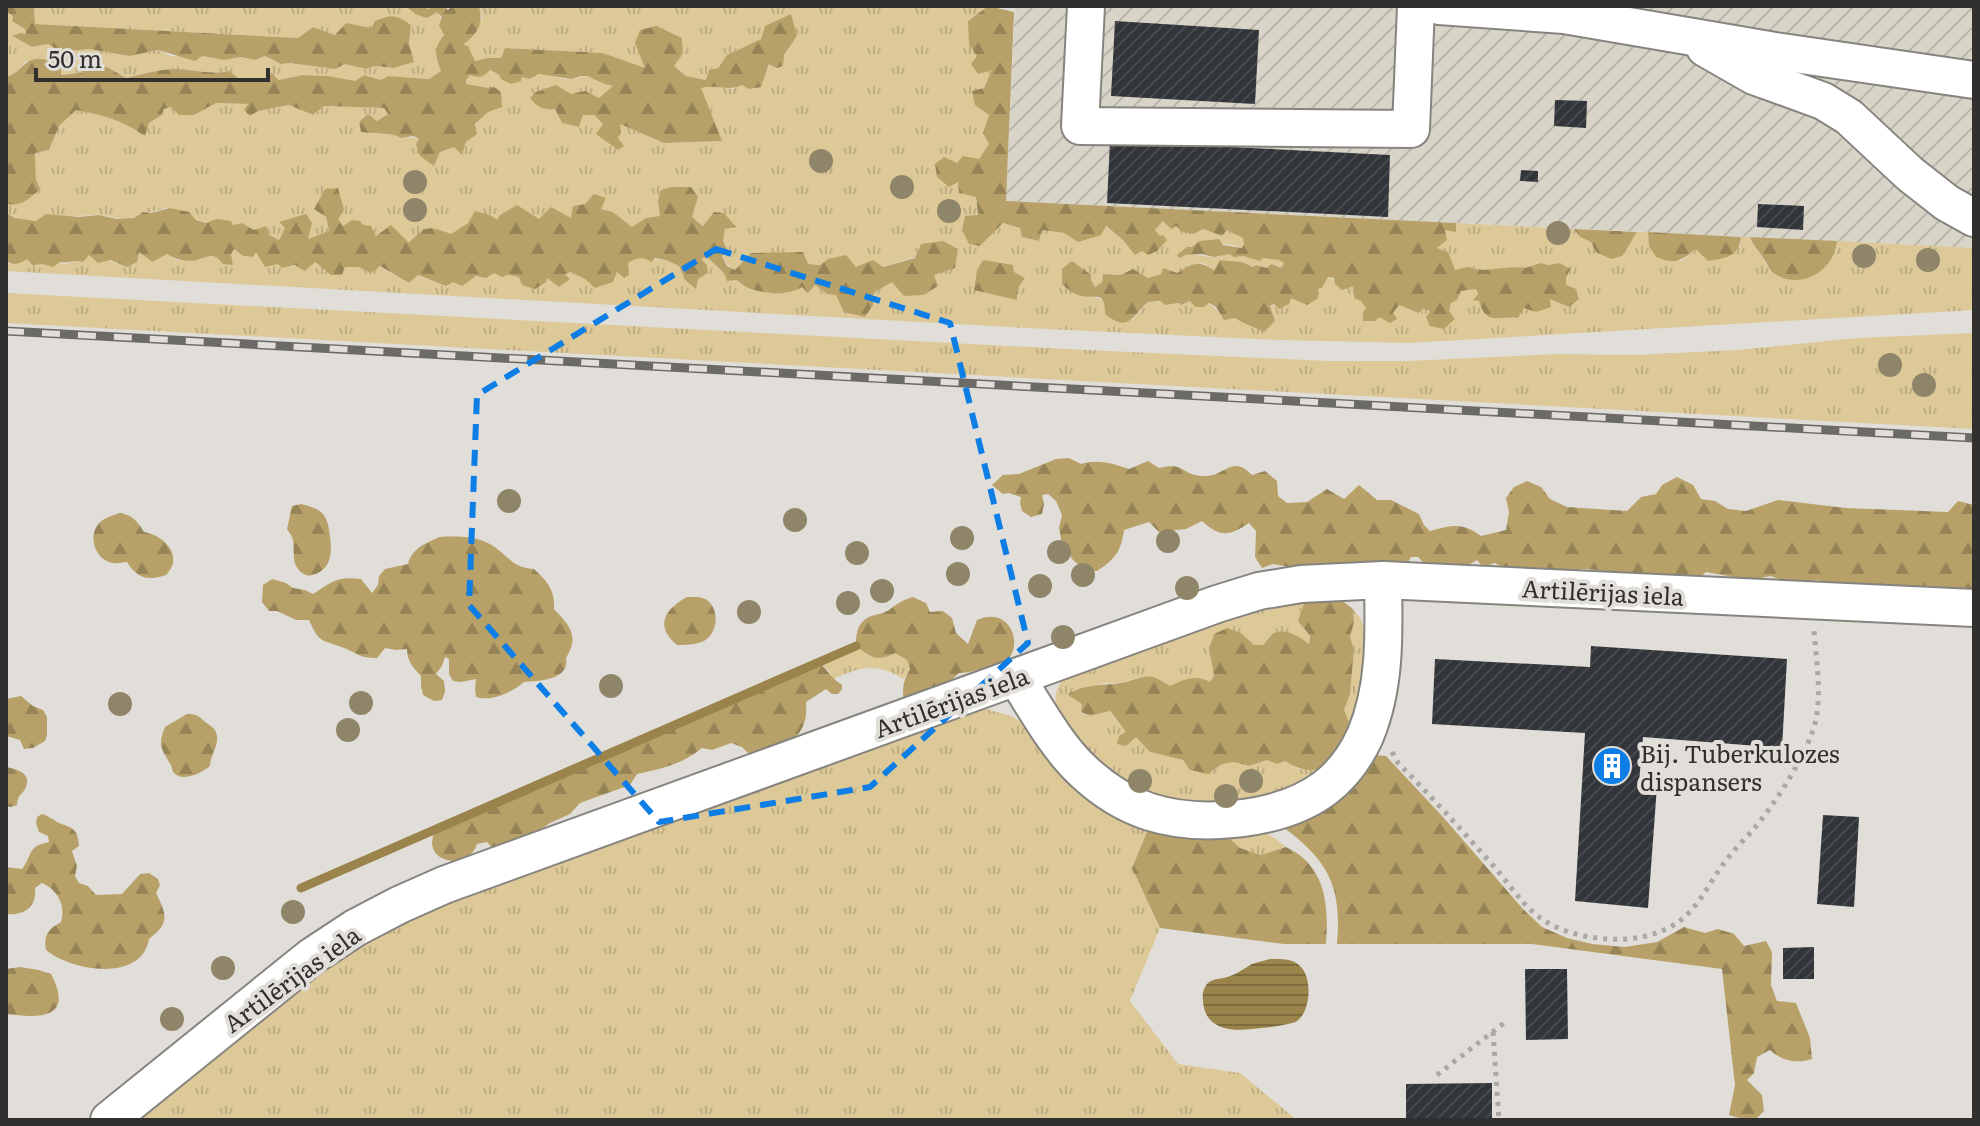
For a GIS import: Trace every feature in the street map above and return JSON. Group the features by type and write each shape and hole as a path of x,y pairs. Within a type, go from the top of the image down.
{"street":[{"path":"1086,6 1080,126 1411,129 1416,6"},
{"path":"1439,6 1564,15 1974,80"},
{"path":"1683,35 1754,76 1823,101 1849,117 1910,174 1947,203 1974,218"},
{"path":"1016,677 1073,761 1100,785 1129,804 1192,820 1270,813 1293,806 1324,789 1346,767 1364,737 1380,682 1384,635 1383,580"},
{"name":"Artilērijas iela","path":"109,1120 311,957 355,928 399,905 444,885 1259,591 1301,584 1383,580 1974,608"}],"path":[{"path":"1391,743 1398,763 1492,864 1519,899 1540,918 1568,931 1594,937 1623,939 1651,936 1674,926 1693,910 1729,857 1771,808 1802,755 1813,732 1818,711 1812,601"},
{"path":"1437,1075 1508,1020"},
{"path":"1493,1032 1499,1120"},
{"path":"1463,1056 1463,1068"}],"highlighted area":[{"path":"716,249 950,323 1028,643 870,787 659,822 469,605 477,395"}],"shaded area":[{"path":"1015,6 1974,6 1974,248 1006,201"},
{"path":"1270,959 1292,961 1304,970 1308,993 1302,1016 1293,1023 1250,1029 1230,1029 1213,1023 1204,1008 1203,994 1207,984"}],"green space":[{"path":"6,6 34,6 35,24 298,38 313,27 335,35 346,23 371,28 375,21 394,16 411,25 409,43 414,62 394,68 375,66 366,69 345,64 335,69 281,64 265,56 255,60 241,57 224,60 202,56 195,61 158,50 130,56 89,49 61,52 48,44 32,47 12,36 26,34 25,29 12,21 13,16 6,11"},
{"path":"34,6 406,6 415,14 437,12 441,17 443,35 436,58 441,71 429,79 388,76 381,80 364,75 355,82 303,75 277,80 272,73 264,80 238,78 228,71 177,69 126,78 107,67 84,67 82,73 61,75 26,61 13,76 6,77 6,11 13,16 12,21 25,29 26,34 13,37 32,47 48,44 61,52 89,49 130,56 158,50 171,56 224,60 241,57 255,60 265,56 281,64 335,69 345,64 366,69 375,66 394,68 414,62 409,43 411,25 335,35 313,27 298,38 35,24"},
{"path":"406,6 424,6 428,9 444,6 448,10 452,6 479,6 481,19 478,28 463,45 468,46 475,61 501,58 505,48 603,53 645,68 635,43 640,30 656,26 682,38 682,55 674,66 686,76 706,80 709,70 718,68 727,55 761,39 765,26 791,14 797,36 784,55 783,66 777,68 769,64 761,87 701,88 722,141 664,143 620,124 618,138 624,146 618,150 596,134 603,124 594,115 583,115 579,127 562,123 555,109 541,107 530,98 536,92 556,85 571,94 585,91 599,98 613,86 587,76 571,79 539,74 529,79 522,77 521,81 511,84 490,70 481,77 470,75 466,84 494,87 501,92 502,107 488,112 475,124 477,134 466,142 462,155 454,147 440,152 434,166 420,156 416,144 419,139 413,136 401,138 361,132 359,122 368,114 377,121 388,114 384,108 324,106 313,115 289,105 258,111 250,116 244,110 248,104 216,103 194,115 179,115 171,107 164,109 162,115 149,123 145,136 112,119 76,110 59,126 49,150 35,153 36,180 40,189 20,203 6,204 6,77 30,61 43,59 61,64 61,75 82,73 84,66 92,69 107,67 126,78 177,69 229,71 238,78 264,80 272,73 278,80 303,75 355,81 364,75 381,80 388,76 429,79 441,71 436,52 444,35 439,25 442,17 437,12 427,18 415,14"},
{"path":"479,6 988,6 968,21 993,70 984,88 972,92 989,115 989,144 958,182 976,197 980,246 1003,223 1020,228 1022,237 1039,241 1042,230 1064,233 1105,226 1123,240 1135,255 1142,251 1157,251 1166,240 1155,230 1163,221 1194,234 1203,229 1221,236 1227,230 1243,237 1242,248 1199,241 1185,255 1219,257 1226,254 1285,263 1283,268 1275,265 1267,268 1220,260 1214,270 1203,263 1189,265 1177,273 1148,278 1133,269 1120,275 1103,274 1102,282 1095,287 1091,280 1084,297 1103,300 1132,320 1148,302 1180,304 1198,301 1211,305 1224,319 1235,318 1264,331 1270,307 1291,298 1301,300 1322,287 1327,277 1354,286 1366,308 1379,317 1393,313 1399,305 1417,313 1423,309 1449,311 1460,291 1476,289 1479,300 1506,317 1524,308 1551,307 1549,298 1566,285 1560,263 1541,263 1525,268 1483,270 1469,267 1455,270 1437,249 1445,230 1456,231 1456,223 1574,229 1591,242 1628,249 1637,232 1648,232 1649,246 1681,261 1696,249 1740,247 1741,237 1750,237 1770,271 1836,251 1837,241 1974,248 1974,310 1409,343 1026,328 6,271 6,261 10,264 27,259 67,264 89,254 127,267 138,252 167,254 176,260 217,256 233,265 231,254 234,249 243,256 253,257 256,251 283,268 315,262 332,275 342,275 345,267 379,266 409,283 417,275 446,286 494,273 569,278 565,274 570,271 585,279 614,276 637,258 666,260 679,266 685,280 696,288 701,259 707,257 724,273 751,290 768,292 815,285 827,294 872,293 892,282 937,287 933,275 915,257 882,267 856,267 808,264 772,253 751,253 735,270 726,262 722,247 725,229 735,227 704,226 692,217 698,197 658,202 660,217 646,218 632,227 613,212 585,204 571,218 468,223 451,234 409,244 343,226 338,219 326,217 329,231 307,240 279,223 285,228 279,240 242,223 208,223 170,208 126,219 87,215 40,221 6,213 6,204 9,205 36,180 35,153 49,150 59,126 76,109 128,125 145,135 149,123 162,115 164,109 171,107 194,115 216,103 249,104 257,111 289,105 313,115 324,106 384,108 388,114 377,121 368,114 359,122 361,132 419,140 434,166 440,152 454,147 462,154 472,131 488,112 488,88 466,85 466,80 470,75 490,70 508,77 539,74 567,79 587,76 614,86 599,99 555,109 562,123 579,127 583,115 594,115 617,138 619,123 664,143 721,141 700,88 715,85 732,89 768,70 769,63 784,55 797,36 761,39 727,55 707,80 686,76 674,66 646,69 603,53 505,48 501,58 475,61 462,46 482,18"},
{"path":"988,6 1014,12 1006,201 1456,223 1456,232 1445,230 1447,240 1437,248 1448,252 1455,270 1469,267 1483,270 1525,268 1541,263 1560,263 1570,269 1566,285 1576,289 1579,299 1569,307 1550,299 1551,307 1536,312 1524,308 1518,318 1494,318 1486,314 1479,301 1473,300 1478,294 1476,289 1461,291 1457,300 1451,303 1449,311 1455,319 1444,329 1430,326 1426,317 1431,311 1423,309 1418,313 1399,305 1393,313 1397,319 1390,323 1379,317 1375,321 1363,321 1366,308 1354,298 1354,286 1342,290 1335,284 1334,278 1328,277 1322,288 1318,289 1317,299 1307,305 1291,298 1289,304 1279,309 1274,304 1270,306 1275,321 1264,332 1235,318 1224,320 1216,307 1209,303 1204,307 1195,307 1190,301 1181,305 1148,302 1129,321 1113,320 1105,314 1101,298 1078,295 1062,284 1062,269 1072,261 1091,275 1095,287 1102,282 1103,274 1120,275 1133,269 1148,278 1161,274 1163,268 1177,273 1195,264 1214,270 1220,260 1267,268 1271,264 1282,268 1284,263 1229,254 1214,257 1185,255 1180,258 1177,255 1199,241 1219,239 1223,245 1242,248 1243,238 1227,230 1222,236 1203,229 1194,234 1183,232 1176,226 1171,229 1163,221 1155,230 1167,240 1157,251 1148,255 1142,251 1135,255 1106,226 1101,235 1078,242 1064,233 1042,230 1039,241 1022,237 1020,228 1003,223 980,246 969,244 962,230 965,216 978,215 976,197 959,193 958,182 949,187 937,177 935,164 944,157 957,163 963,156 979,159 989,144 983,133 989,115 975,105 972,91 984,88 992,70 978,74 971,64 977,56 969,44 968,21"},
{"path":"671,187 691,187 698,197 692,217 703,226 714,212 724,213 736,227 725,229 723,241 728,251 722,256 727,266 735,270 751,253 803,252 808,264 820,265 828,259 846,255 856,267 873,260 883,267 915,258 921,244 943,241 958,249 955,268 934,275 938,286 923,295 904,296 892,282 873,293 873,305 865,317 844,312 836,295 827,294 815,285 808,293 802,287 785,293 773,293 752,289 736,280 727,281 724,273 707,257 701,259 707,265 708,273 698,279 696,289 685,280 679,266 655,258 651,262 642,258 631,261 628,263 629,275 624,278 617,272 613,282 595,288 570,272 565,274 570,279 559,287 547,278 535,289 522,285 519,277 502,277 494,273 486,278 476,276 462,286 453,282 446,286 418,275 409,283 380,266 371,273 359,267 345,267 342,275 331,275 315,262 305,271 295,265 265,267 256,252 253,257 243,256 234,249 231,254 233,265 223,264 213,256 187,261 167,254 152,262 139,252 137,262 127,267 110,260 98,263 89,255 83,262 60,262 53,267 33,265 27,259 17,264 6,261 6,213 15,218 36,221 46,214 99,215 117,219 134,218 143,212 170,208 189,212 196,220 206,223 217,219 231,221 233,225 242,223 254,230 266,226 269,235 279,240 285,228 279,222 306,214 312,223 308,239 329,231 326,217 314,209 325,189 338,188 344,210 338,219 343,226 352,220 360,221 363,225 371,226 376,236 391,225 409,243 428,228 451,234 468,223 475,211 497,220 517,205 539,219 551,207 571,218 573,206 585,204 594,194 606,198 601,209 613,212 632,227 646,218 660,216 660,191"},
{"path":"1574,229 1637,232 1622,256 1611,259 1596,252 1591,242 1580,237"},
{"path":"1648,232 1741,237 1734,253 1725,257 1708,261 1696,249 1682,259 1668,261 1656,257 1649,246"},
{"path":"1750,237 1837,241 1830,261 1823,269 1806,279 1795,280 1785,279 1773,272"},
{"path":"983,260 1013,265 1014,272 1025,278 1017,289 1017,300 974,290 977,270"},
{"path":"6,293 1328,361 1408,361 1559,354 1635,355 1738,350 1857,338 1974,333 1974,429 6,323"},
{"path":"1069,458 1081,464 1105,462 1129,469 1148,461 1159,468 1173,466 1201,476 1217,474 1233,466 1239,466 1252,475 1265,471 1277,481 1278,496 1287,503 1307,502 1327,489 1344,499 1359,485 1377,500 1391,500 1419,514 1430,531 1457,526 1481,536 1506,530 1509,512 1506,498 1514,487 1527,481 1541,487 1550,499 1567,507 1627,511 1641,497 1656,494 1662,485 1677,477 1693,485 1701,499 1715,501 1728,509 1746,511 1778,500 1846,508 1948,512 1958,501 1974,505 1974,598 1852,588 1816,580 1787,582 1771,576 1750,580 1706,572 1697,580 1614,576 1598,570 1581,569 1570,574 1510,572 1495,563 1483,567 1477,560 1459,567 1428,567 1418,557 1411,557 1407,564 1318,570 1301,565 1289,567 1273,564 1262,568 1255,557 1256,531 1249,523 1231,533 1220,533 1202,521 1186,529 1159,532 1149,522 1124,530 1119,549 1108,563 1097,571 1083,569 1062,544 1059,528 1062,515 1056,501 1048,494 1042,495 1042,514 1031,517 1022,511 1021,497 1003,494 992,485 1003,475 1019,474 1056,459"},
{"path":"301,504 323,514 329,529 331,548 328,563 310,576 297,567 293,540 287,529 292,506"},
{"path":"120,513 131,517 144,532 160,538 169,547 173,563 166,575 144,577 127,562 113,563 99,554 94,543 94,531 104,519"},
{"path":"440,537 483,541 517,565 534,569 543,578 552,591 554,609 568,626 572,637 566,665 559,675 524,682 502,695 482,698 476,697 476,679 453,681 449,674 449,659 445,657 436,674 444,681 445,691 442,700 434,701 423,695 421,676 411,664 407,649 385,648 377,658 363,656 322,640 309,620 296,620 277,611 269,611 262,602 263,585 272,579 313,594 336,580 361,579 372,593 385,569 408,564 416,550"},
{"path":"687,597 702,598 711,604 715,627 704,641 677,645 666,631 665,618 673,607"},
{"path":"913,597 926,603 930,612 943,611 952,618 956,633 968,644 977,620 990,617 1000,619 1013,633 1012,653 1006,662 996,668 959,673 949,682 939,685 937,692 904,703 904,685 910,669 907,660 895,653 879,658 870,656 856,646 856,637 865,619"},
{"path":"1326,597 1341,600 1353,609 1354,623 1350,636 1354,650 1350,694 1344,710 1351,727 1333,758 1318,769 1309,770 1285,761 1277,764 1267,760 1249,766 1234,762 1222,764 1208,774 1190,770 1183,760 1150,752 1136,737 1126,746 1117,744 1119,736 1126,732 1110,711 1090,716 1081,712 1082,704 1068,695 1086,687 1145,677 1153,677 1170,686 1190,678 1210,682 1214,676 1209,649 1214,634 1227,628 1241,633 1254,645 1263,645 1272,634 1286,632 1309,644 1310,636 1298,621 1305,601"},
{"path":"1305,601 1304,630 1310,636 1309,644 1271,634 1263,645 1254,645 1241,633 1209,649 1214,676 1210,682 1170,686 1153,677 1139,677 1123,683 1075,689 1082,704 1081,713 1089,716 1109,711 1127,733 1136,736 1150,752 1183,760 1208,774 1222,764 1234,762 1249,766 1267,760 1277,764 1285,761 1301,770 1344,710 1350,694 1354,650 1350,636 1354,623 1353,609 1361,619 1367,641 1355,733 1297,794 1178,809 1101,776 1055,709 1056,692 1063,677 1254,609"},
{"path":"856,646 870,657 895,653 907,660 910,668 904,679 884,670 868,668 833,679 819,663"},
{"path":"819,663 842,685 842,689 838,694 832,694 826,689 806,702 806,714 800,731 788,743 761,757 731,743 712,750 702,748 679,762 637,774 630,785 580,803 570,814 537,832 493,849 487,842 477,844 467,857 452,861 438,856 434,850 435,830"},
{"path":"21,696 43,710 47,717 45,741 33,748 24,749 20,740 6,736 6,699"},
{"path":"979,707 1011,716 1028,726 1149,827 1132,868 1160,928 1130,1001 1178,1064 1240,1073 1297,1120 128,1120 279,997 393,920"},
{"path":"187,714 197,715 212,727 217,743 210,766 197,774 181,777 173,772 161,739 165,727"},
{"path":"1375,755 1386,756 1542,927 1567,938 1625,947 1657,942 1684,927 1705,933 1718,929 1734,934 1744,946 1766,941 1772,952 1771,985 1777,1001 1796,1003 1810,1038 1812,1059 1790,1060 1770,1050 1757,1057 1754,1073 1747,1080 1762,1095 1764,1111 1755,1120 1746,1120 1729,1115 1735,1085 1722,969 1532,944 1337,944 1337,906 1329,877 1312,852 1283,827 1309,820 1329,808"},
{"path":"6,767 22,772 27,778 17,805 11,807 6,806"},
{"path":"42,814 76,833 79,846 72,851 77,866 75,876 79,883 88,886 96,895 122,894 140,874 149,873 158,879 160,885 156,893 164,913 163,923 149,939 144,953 133,962 104,969 88,967 46,950 46,937 61,922 62,910 56,894 42,883 35,888 34,900 28,909 6,914 6,867 22,869 34,849 49,842 48,836 39,832 36,823 37,817"},
{"path":"1149,827 1220,829 1240,848 1261,855 1286,847 1297,853 1311,867 1322,887 1327,921 1326,944 1284,944 1160,928 1132,868"},
{"path":"1220,829 1256,830 1270,835 1286,847 1261,855 1240,848"},
{"path":"20,967 51,974 59,1000 50,1013 30,1016 6,1014 6,969"}],"building":[{"path":"1115,21 1259,30 1255,104 1111,96"},
{"path":"1555,100 1587,101 1586,128 1554,126"},
{"path":"1110,141 1390,155 1388,217 1107,203"},
{"path":"1521,170 1538,171 1538,182 1520,181"},
{"path":"1758,204 1804,206 1803,230 1757,227"},
{"name":"Bij. Tuberkulozes dispansers","path":"1591,646 1787,659 1782,748 1643,737 1639,783 1657,786 1648,908 1575,901 1585,733 1432,724 1435,659 1590,667"},
{"path":"1823,815 1859,817 1854,907 1817,904"},
{"path":"1814,947 1814,979 1783,979 1783,948"},
{"path":"1525,969 1567,969 1568,1039 1526,1040"},
{"path":"1492,1083 1492,1120 1406,1120 1406,1084"}],"waterway":[{"path":"301,888 856,646"}],"railway":[{"path":"6,331 1974,438"}],"place":[{"name":"Bij. Tuberkulozes dispansers","path":"1612,766"}]}
